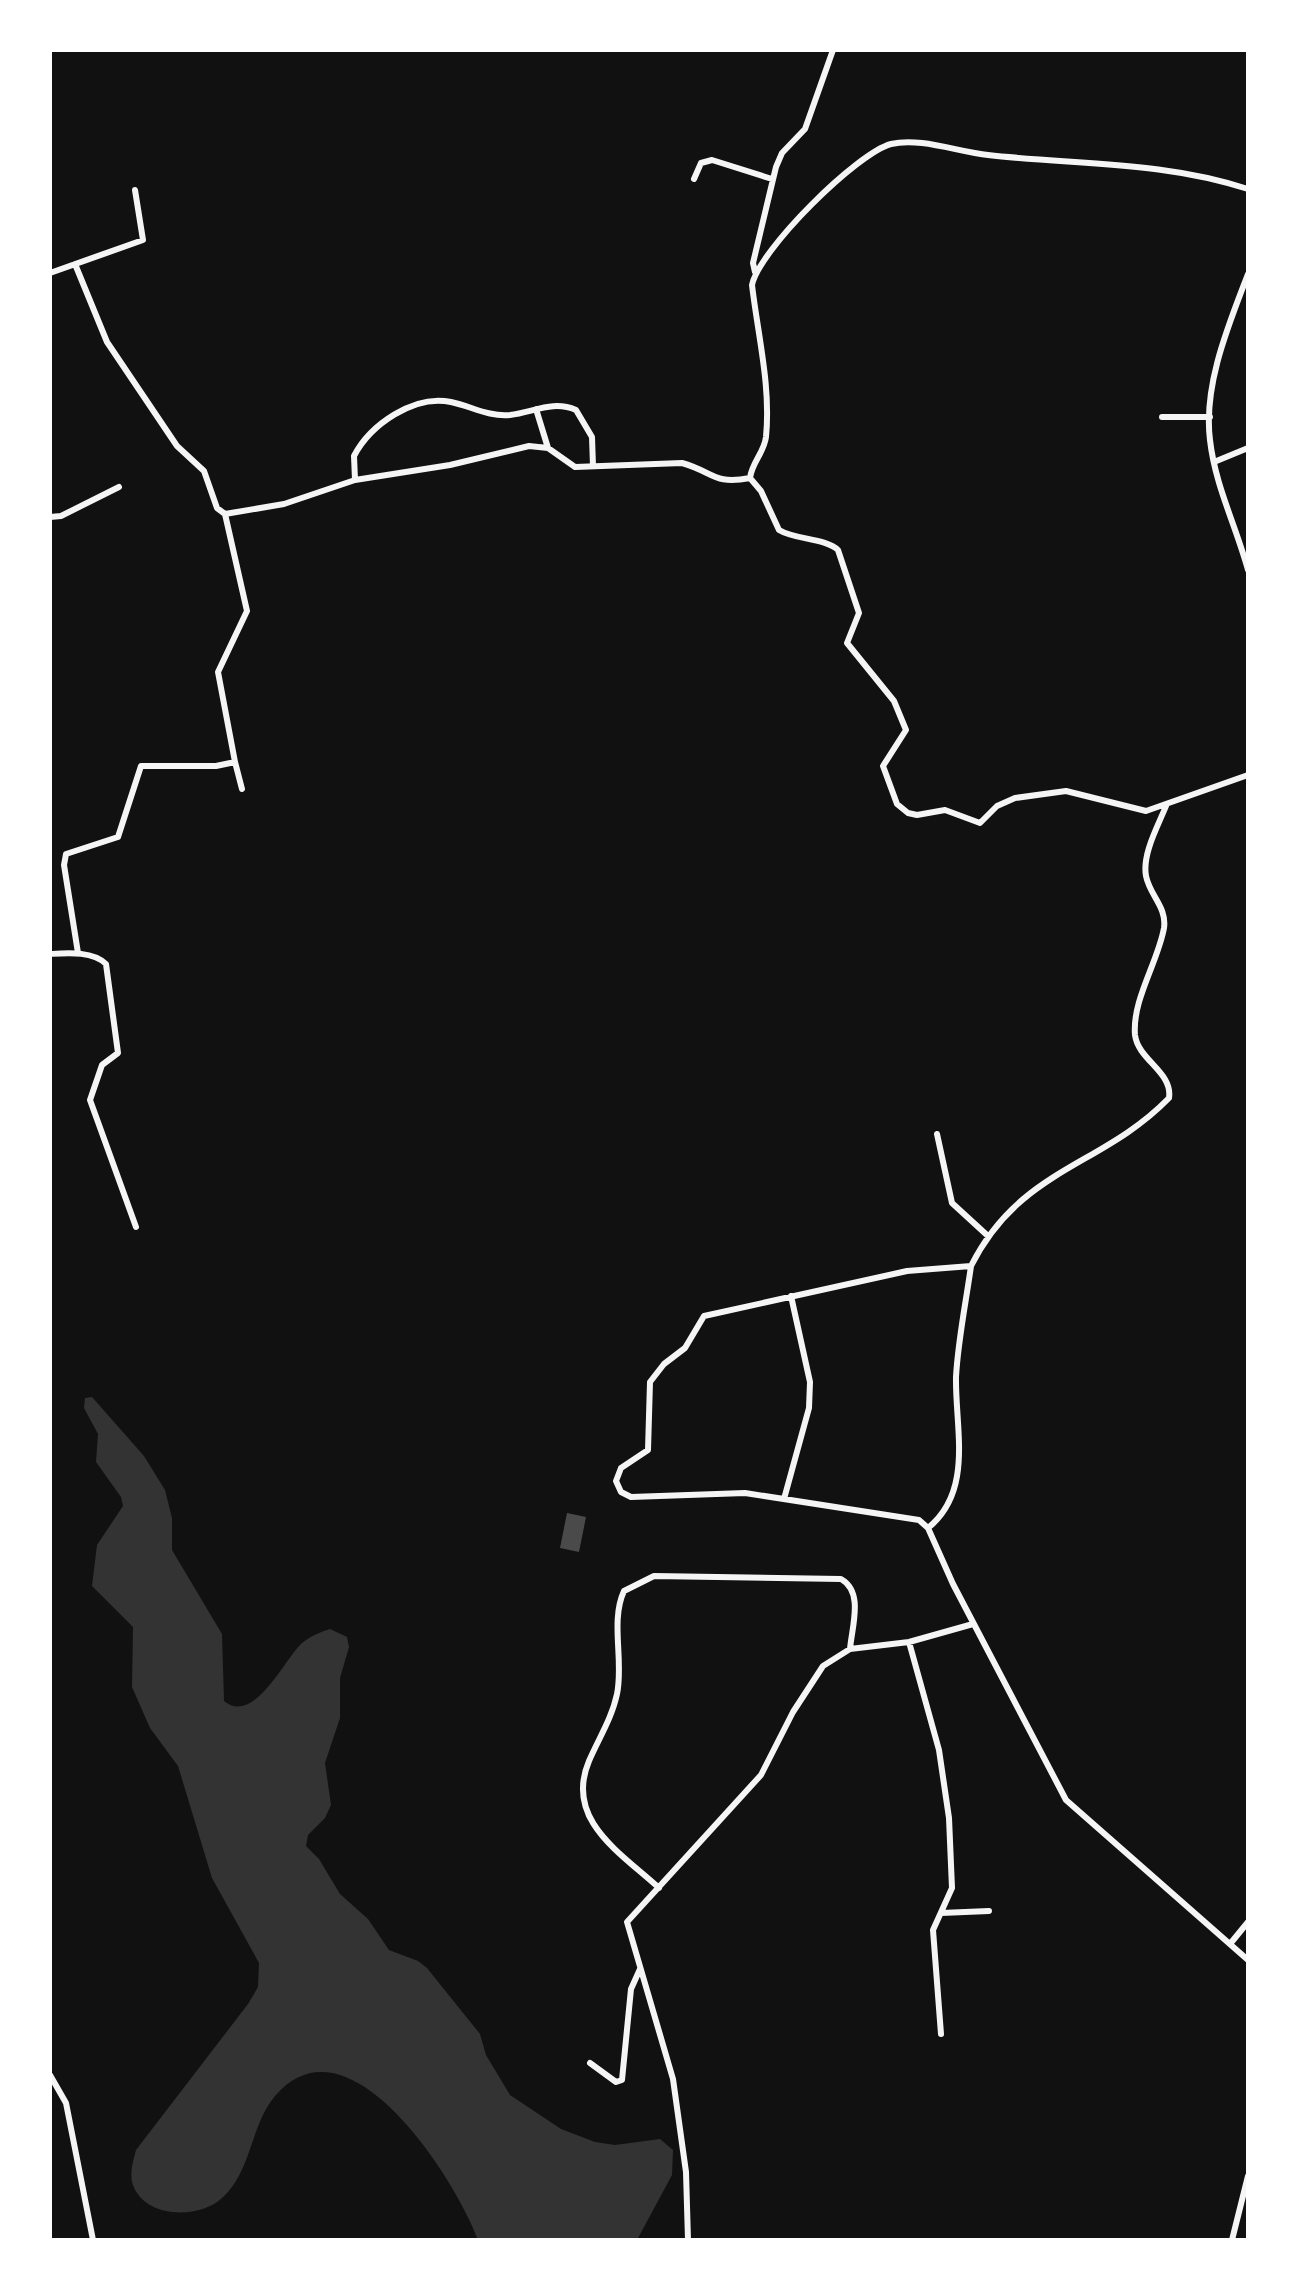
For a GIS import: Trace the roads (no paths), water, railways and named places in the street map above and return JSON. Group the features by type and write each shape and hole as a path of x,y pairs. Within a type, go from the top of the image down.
{"street":[{"path":"755,272 753,263 772,179 782,153 805,129 833,50"},
{"path":"750,478 752,465 764,447 766,428 766,382 752,285 755,272 787,227 872,154 890,144 1139,166 1188,173 1248,189"},
{"path":"694,179 701,163 712,160 772,179"},
{"path":"50,273 143,240 135,190"},
{"path":"75,264 107,342 177,446 204,471 217,508 225,514 247,611 218,672 242,789"},
{"path":"1248,274 1223,344 1209,439 1248,570"},
{"path":"355,480 354,456 360,446 391,417 416,404 443,400 484,413 509,415 554,405 576,410 592,437 593,466"},
{"path":"536,409 548,448"},
{"path":"1162,417 1210,417"},
{"path":"225,514 284,504 355,480 450,465 529,446 548,448 570,465 682,463 699,468 717,480 750,478 755,481 779,530 810,542 835,546 838,550 859,613 847,643 894,701 906,730 883,766 897,804 908,813 917,815 945,810 977,823 997,806 1015,798 1066,791 1137,810 1166,806 1248,775"},
{"path":"1214,462 1248,448"},
{"path":"50,517 61,516 119,487"},
{"path":"78,953 64,865 66,854 118,837 141,766 216,766 235,762"},
{"path":"928,1528 945,1515 958,1468 956,1374 971,1266 988,1236 1025,1195 1121,1135 1169,1098 1167,1083 1140,1050 1135,1033 1163,931 1163,911 1147,881 1145,866 1166,806"},
{"path":"50,954 78,953 102,959 107,967 118,1053 102,1065 90,1100 136,1227"},
{"path":"937,1134 952,1203 988,1236"},
{"path":"971,1266 907,1271 709,1313 700,1321 685,1348 652,1378 648,1450 621,1468 616,1481 621,1492 631,1497 716,1492 784,1499 912,1517 928,1528 973,1624 1066,1800 1248,1960"},
{"path":"784,1499 809,1408 810,1382 791,1296"},
{"path":"659,1888 600,1833 581,1798 582,1780 618,1693 619,1609 624,1591 654,1576 841,1579 850,1587 855,1599 850,1649"},
{"path":"688,2240 686,2172 678,2108 627,1922 761,1775 793,1712 823,1666 850,1649 909,1642 973,1624"},
{"path":"909,1642 939,1750 949,1818 952,1888 933,1930 941,2034"},
{"path":"941,1913 989,1911"},
{"path":"1230,1944 1248,1922"},
{"path":"590,2063 616,2082 622,2080 631,1989 640,1969"},
{"path":"50,2075 66,2103 93,2240"},
{"path":"1232,2240 1248,2176"}]}
